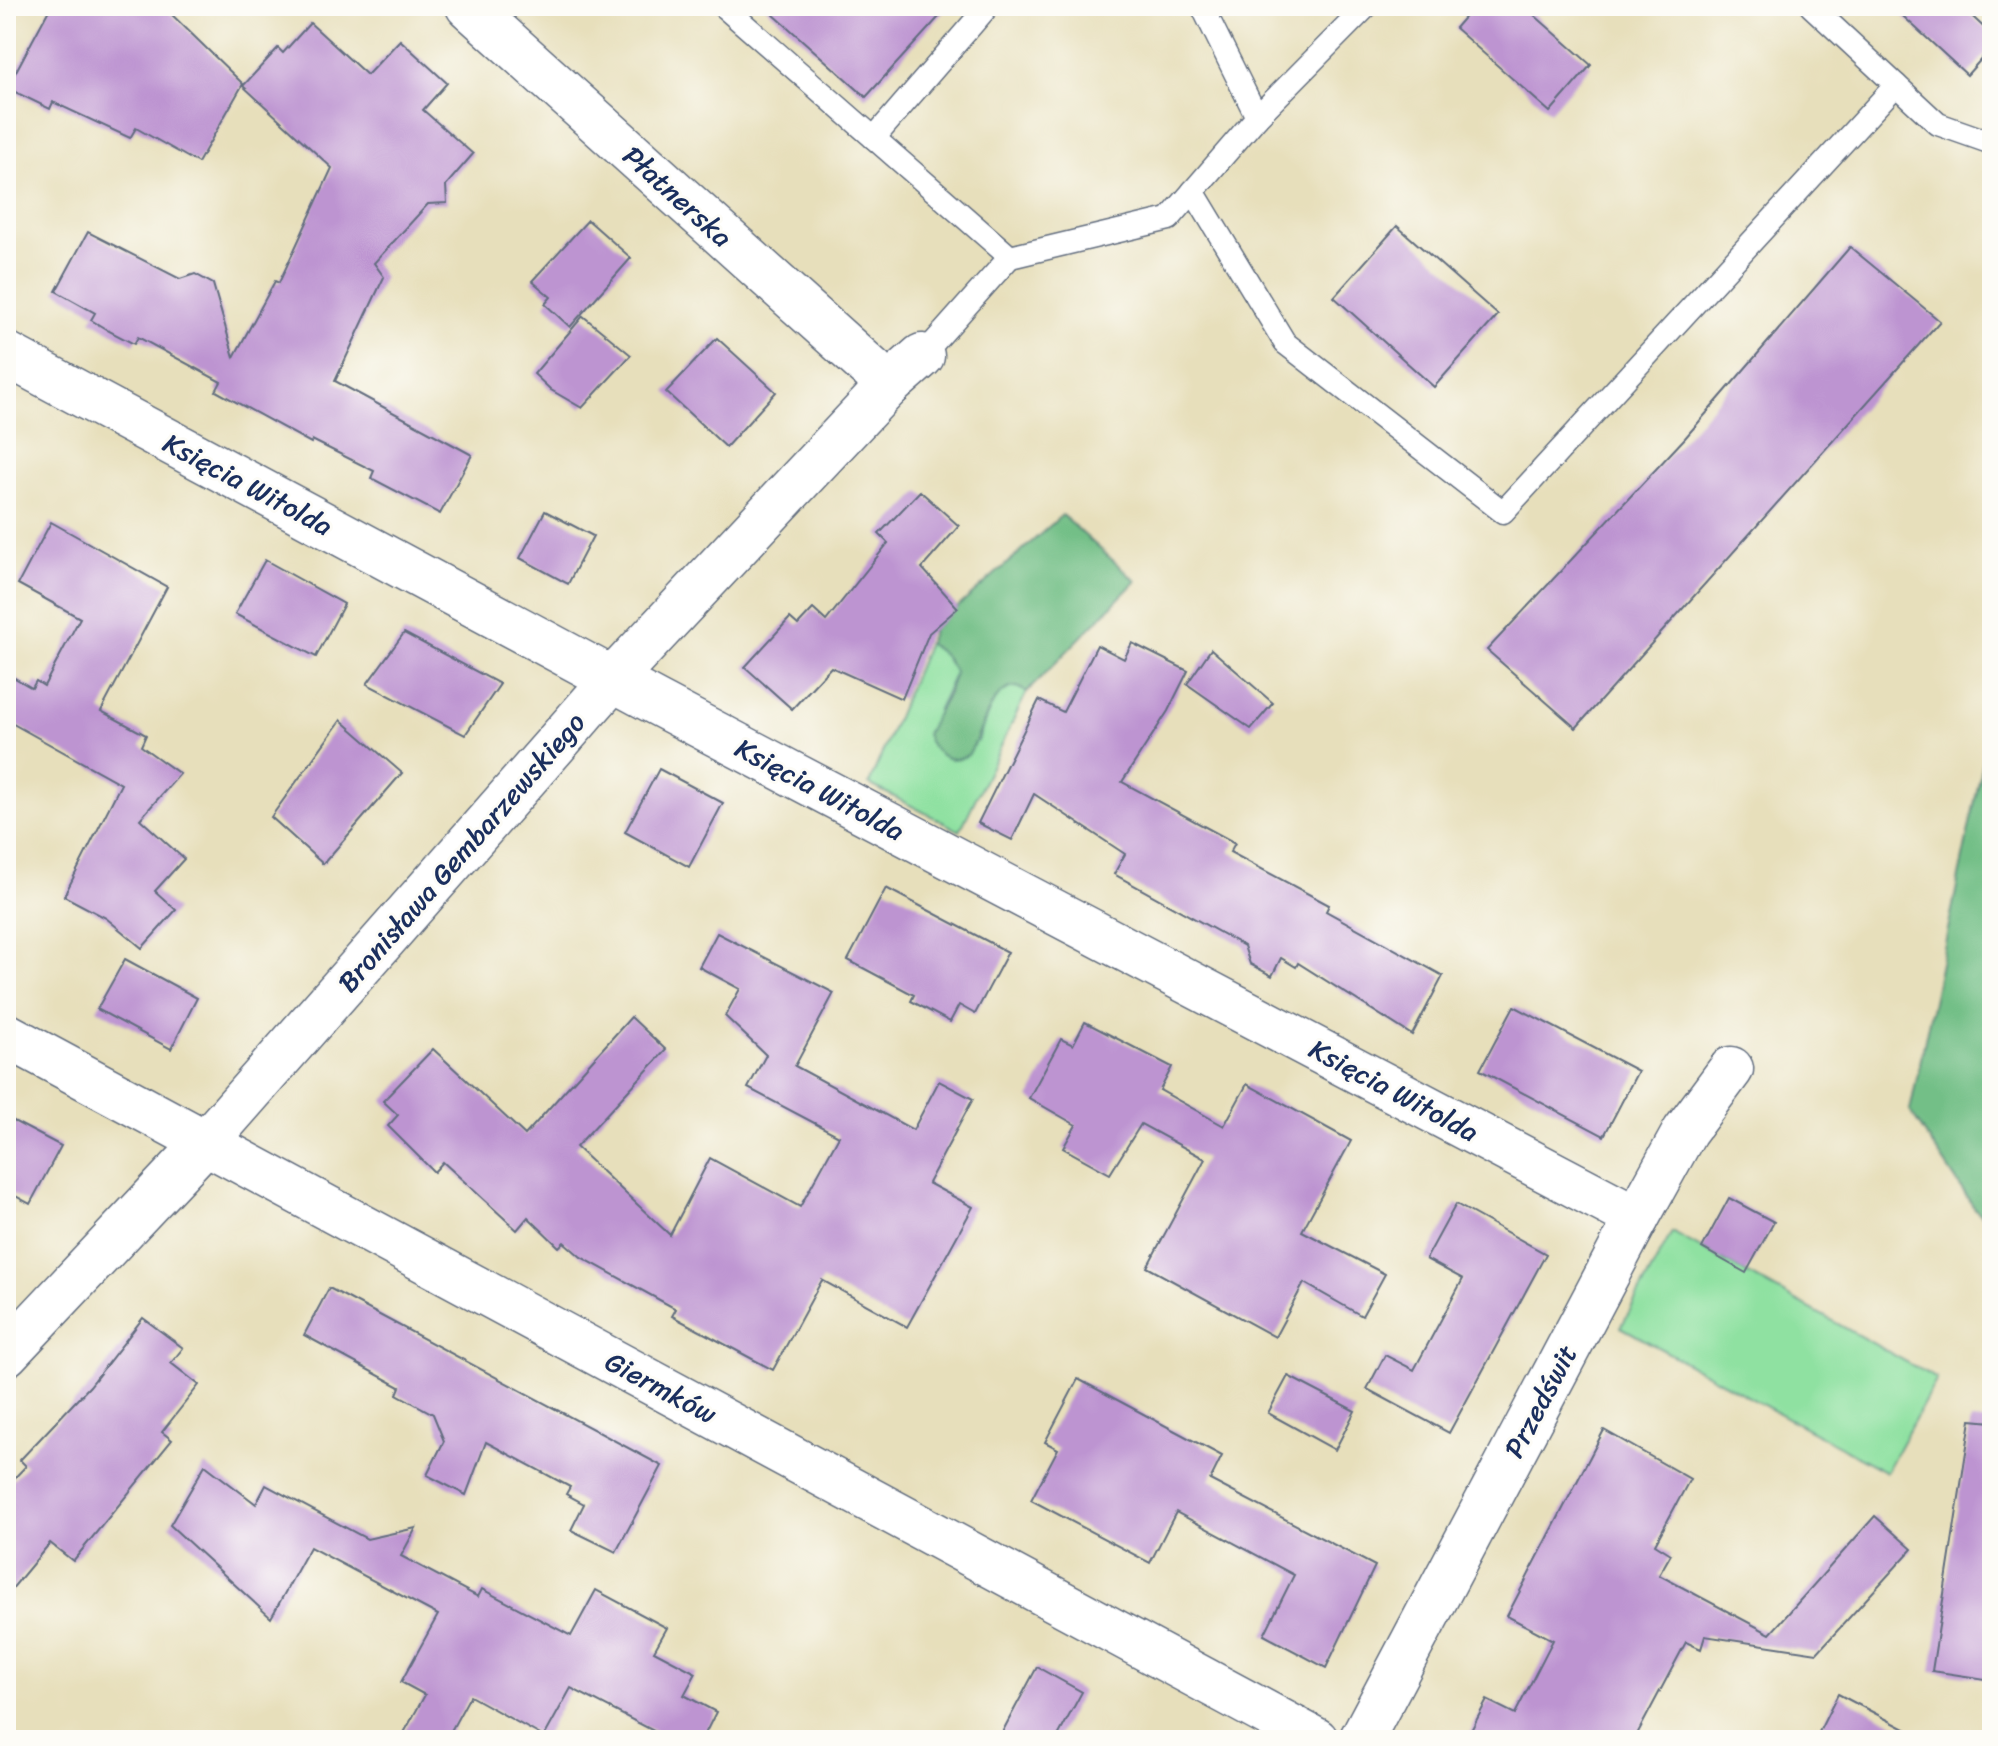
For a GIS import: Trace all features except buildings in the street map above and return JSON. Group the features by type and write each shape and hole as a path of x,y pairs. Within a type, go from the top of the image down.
{"street":[{"name":"Płatnerska","path":"468,6 889,385"},
{"name":"Księcia Witolda","path":"6,354 613,679 1637,1218"},
{"name":"Bronisława Gembarzewskiego","path":"6,1354 206,1142 613,679 889,385 922,356"},
{"name":"Giermków","path":"6,1035 1316,1740"},
{"name":"Przedświt","path":"1361,1740 1637,1218 1685,1131 1731,1069"}],"lane":[{"path":"723,6 1010,257"},
{"path":"874,138 988,6"},
{"path":"1202,6 1257,117"},
{"path":"922,356 1010,257 1169,219 1257,117 1367,6"},
{"path":"1811,6 1938,124 1992,143"},
{"path":"1193,191 1285,343 1503,512 1896,85"}],"green space":[{"path":"1062,515 1136,581 1027,692 1017,687 1007,689 1000,695 987,714 968,755 948,758 932,746 926,734 955,673 944,655 928,643 933,629"},
{"path":"928,643 944,655 955,673 937,711 978,741 991,707 1001,693 1017,687 1027,692 960,831 869,784"},
{"path":"1992,719 1992,1224 1975,1209 1910,1111"},
{"path":"1672,1232 1937,1379 1886,1472 1621,1327"}]}
